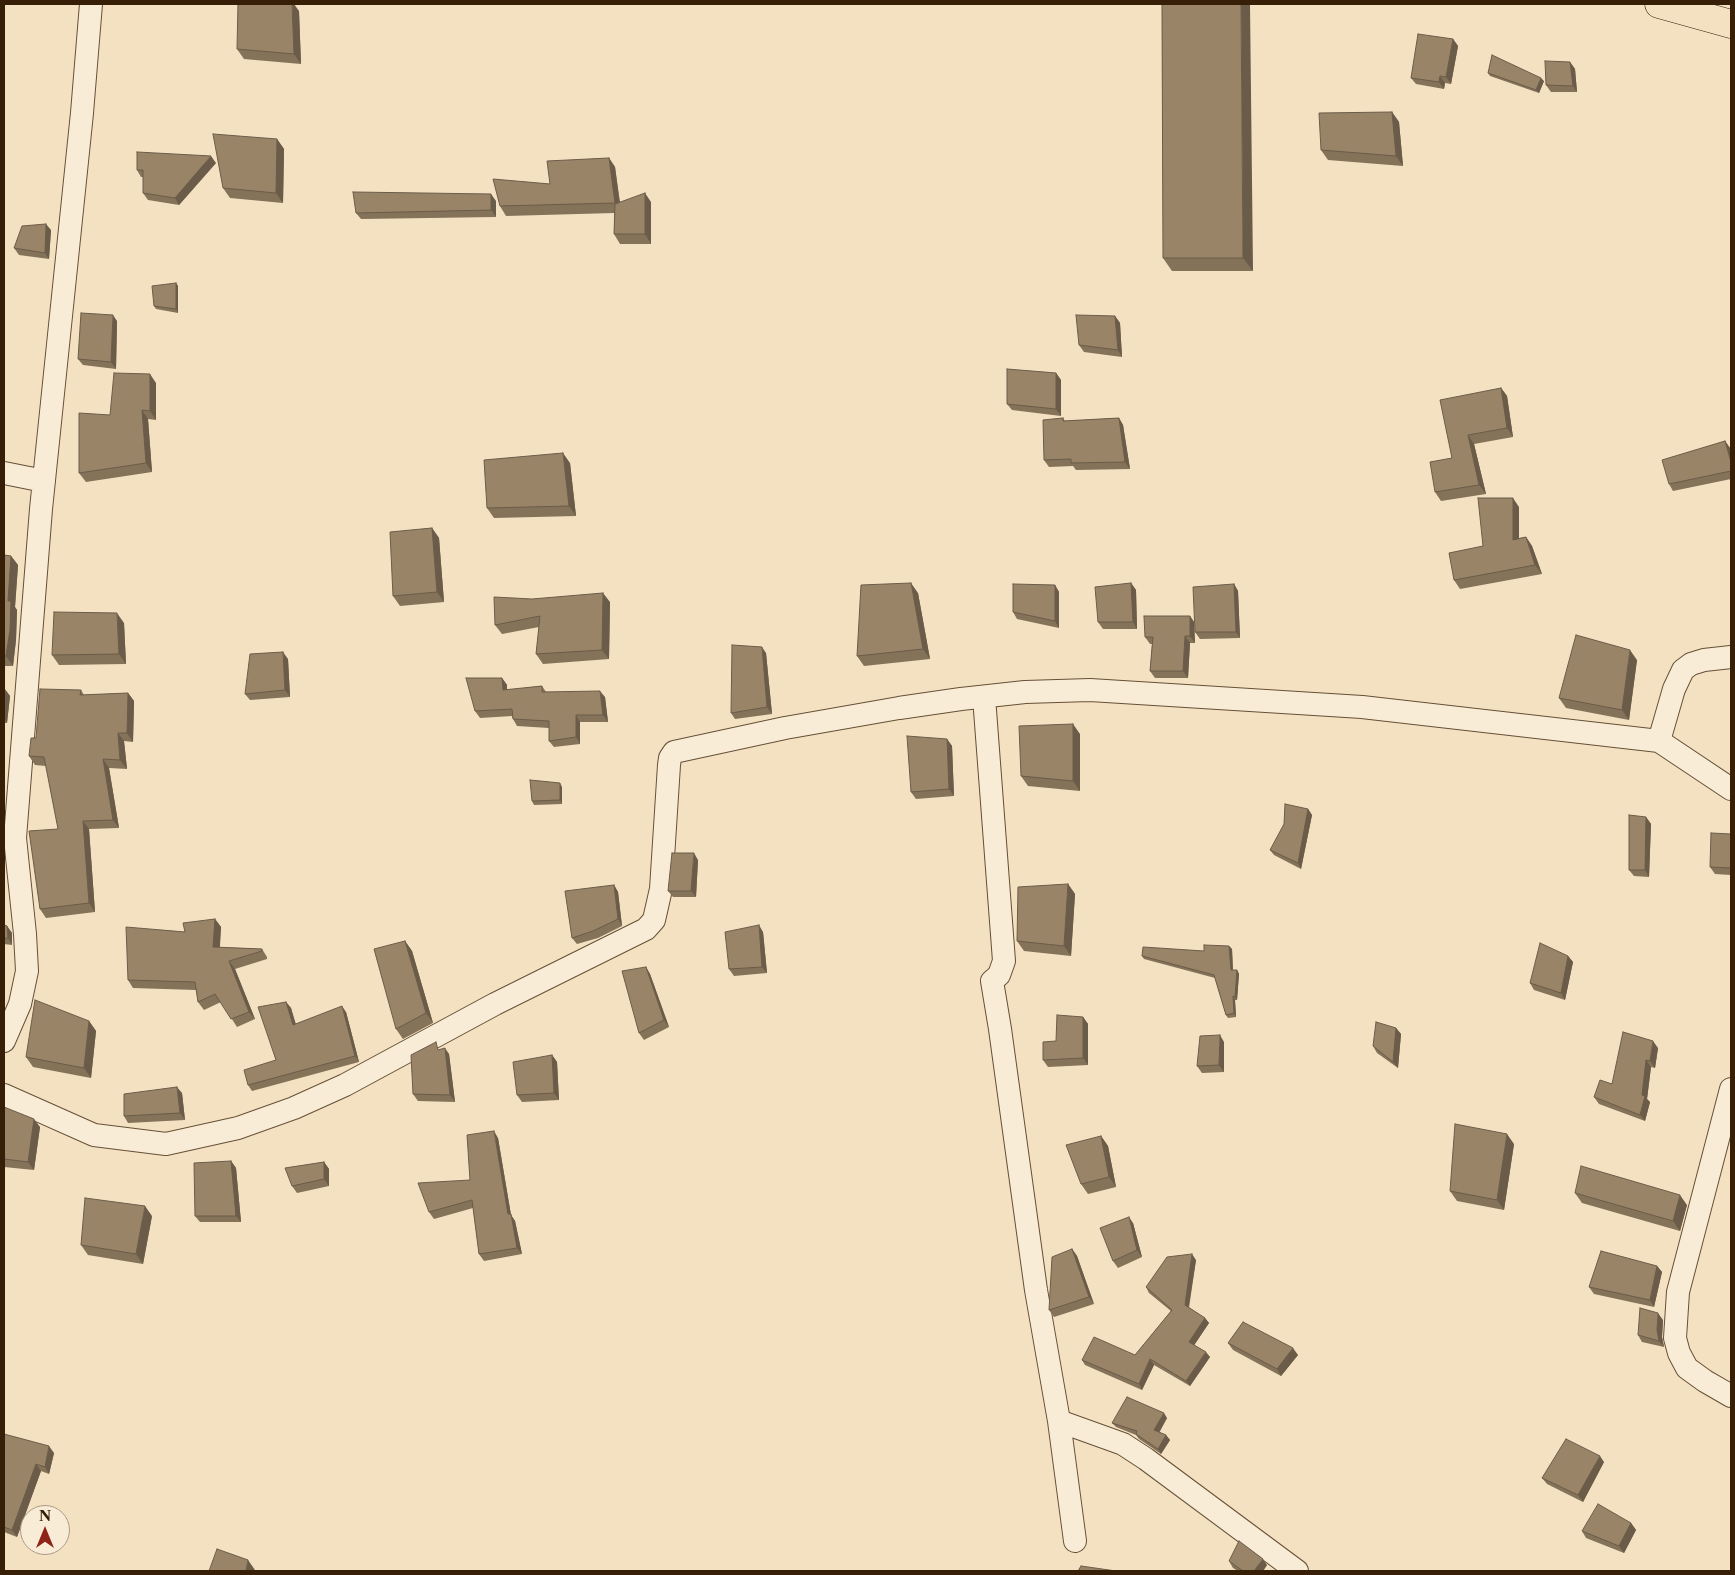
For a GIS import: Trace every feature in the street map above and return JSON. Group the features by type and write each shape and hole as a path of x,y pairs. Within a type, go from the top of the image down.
{"highway":[{"path":"1659,4 1731,24"}],"street":[{"path":"4,1041 20,1004 28,971 15,838 44,481 82,113 91,4"},
{"path":"4,474 44,481"},
{"path":"1658,741 1674,689 1683,670 1691,664 1704,660 1731,657"},
{"path":"4,1095 94,1135 166,1144 238,1128 294,1108 345,1085 495,1004 646,929 654,920 661,889 669,765 670,758 674,752 795,726 899,708 1025,692 1090,690 1362,707 1658,741 1731,789"},
{"path":"984,697 1004,961 999,975 992,982 1036,1290 1059,1422 1075,1541"},
{"path":"1731,1089 1678,1292 1675,1338 1678,1354 1688,1368 1705,1381 1731,1396"},
{"path":"1059,1422 1122,1444 1146,1459 1297,1571"}],"building":[{"path":"238,4 292,4 294,54 237,49"},
{"path":"1162,4 1241,4 1243,258 1163,258"},
{"path":"1418,34 1453,39 1446,77 1440,76 1439,82 1411,78"},
{"path":"1492,55 1541,78 1536,90 1488,73"},
{"path":"1545,61 1570,62 1573,86 1546,85"},
{"path":"1392,112 1396,156 1321,150 1319,113"},
{"path":"213,134 277,139 276,193 223,188"},
{"path":"137,152 211,156 175,198 143,193 143,170 137,170"},
{"path":"609,158 615,203 500,206 493,179 550,184 547,161"},
{"path":"353,192 491,194 491,210 356,213"},
{"path":"645,193 645,234 614,234 615,204"},
{"path":"46,224 45,253 14,248 22,226"},
{"path":"176,283 176,309 154,306 152,286"},
{"path":"81,313 113,315 111,362 78,359"},
{"path":"1076,315 1115,316 1118,350 1079,345"},
{"path":"1007,369 1056,373 1056,409 1007,404"},
{"path":"114,373 150,374 150,411 142,410 146,463 79,473 79,413 110,415"},
{"path":"1501,388 1507,428 1468,435 1479,485 1435,492 1430,462 1452,458 1440,400"},
{"path":"1063,418 1063,421 1119,418 1125,462 1071,463 1071,459 1044,460 1043,420"},
{"path":"1725,441 1731,462 1731,471 1669,484 1662,460"},
{"path":"563,453 569,506 487,508 484,460"},
{"path":"1478,498 1513,498 1513,540 1526,537 1535,565 1454,580 1449,553 1483,546"},
{"path":"432,528 437,592 393,596 390,532"},
{"path":"4,555 11,556 8,601 11,601 10,630 6,656 4,656"},
{"path":"911,583 923,649 857,656 861,585"},
{"path":"1131,583 1133,622 1098,622 1095,587"},
{"path":"1013,584 1055,585 1055,621 1013,612"},
{"path":"1234,584 1236,632 1195,632 1193,587"},
{"path":"603,593 602,650 536,654 540,616 495,625 494,597 532,599"},
{"path":"54,612 117,613 119,654 52,655"},
{"path":"1144,616 1190,616 1190,636 1185,636 1183,671 1150,671 1153,637 1145,637"},
{"path":"1576,635 1630,650 1622,710 1559,698"},
{"path":"732,645 762,647 767,707 731,713"},
{"path":"283,652 285,690 245,694 250,654"},
{"path":"466,678 502,678 503,690 542,686 542,692 600,691 603,715 576,715 576,737 549,741 549,721 513,719 512,709 475,711"},
{"path":"40,689 81,690 80,695 128,693 127,733 118,733 120,760 103,759 113,820 83,821 89,903 40,909 29,831 58,829 44,757 29,756 31,738 36,738"},
{"path":"1073,724 1073,781 1021,776 1019,726"},
{"path":"907,736 947,739 949,789 911,792"},
{"path":"530,780 560,783 560,800 532,801"},
{"path":"1285,804 1308,809 1298,863 1270,850 1284,824"},
{"path":"1629,815 1646,817 1645,870 1629,870"},
{"path":"1711,833 1731,834 1731,868 1710,867"},
{"path":"672,853 694,853 691,891 668,891"},
{"path":"1068,884 1064,946 1017,941 1018,887"},
{"path":"614,885 618,919 593,931 572,938 565,891"},
{"path":"215,919 213,947 262,949 262,951 229,961 249,1012 231,1019 215,994 198,1002 195,982 128,980 126,927 185,932 183,923"},
{"path":"4,925 7,926 8,938 4,938"},
{"path":"759,925 762,967 729,969 725,932"},
{"path":"405,941 426,1013 396,1029 374,949"},
{"path":"1540,943 1568,956 1561,993 1530,983"},
{"path":"1204,945 1229,946 1231,970 1237,970 1235,997 1233,996 1234,1013 1226,1015 1214,975 1142,956 1143,947 1204,951"},
{"path":"646,967 664,1020 639,1033 622,971"},
{"path":"35,1000 89,1021 84,1068 26,1057"},
{"path":"286,1002 293,1025 342,1006 355,1056 248,1085 244,1070 276,1060 258,1007"},
{"path":"1057,1015 1083,1017 1083,1058 1043,1060 1043,1042 1056,1041"},
{"path":"1376,1022 1396,1028 1393,1062 1373,1046"},
{"path":"1623,1032 1653,1041 1650,1061 1646,1060 1642,1095 1645,1096 1640,1115 1594,1097 1600,1080 1612,1084"},
{"path":"1220,1035 1219,1065 1197,1066 1200,1036"},
{"path":"436,1042 438,1050 445,1048 450,1095 413,1094 411,1055"},
{"path":"552,1055 554,1093 517,1095 513,1062"},
{"path":"177,1087 180,1113 124,1116 124,1094"},
{"path":"4,1107 34,1119 28,1162 4,1159"},
{"path":"1455,1124 1507,1134 1497,1200 1450,1191"},
{"path":"494,1131 508,1214 511,1214 517,1248 479,1254 472,1200 429,1212 418,1183 470,1180 467,1135"},
{"path":"1101,1136 1109,1177 1081,1184 1066,1145"},
{"path":"231,1161 236,1216 195,1216 194,1163"},
{"path":"324,1162 324,1179 292,1186 285,1168"},
{"path":"1581,1166 1680,1195 1673,1221 1575,1193"},
{"path":"85,1198 145,1206 136,1254 81,1245"},
{"path":"1129,1217 1137,1250 1113,1261 1100,1228"},
{"path":"1072,1249 1089,1297 1049,1310 1052,1257"},
{"path":"1601,1251 1657,1266 1650,1300 1589,1287"},
{"path":"1192,1254 1185,1305 1205,1318 1189,1342 1206,1352 1186,1381 1150,1359 1139,1384 1082,1360 1094,1337 1135,1355 1172,1310 1146,1287 1167,1257"},
{"path":"1640,1308 1658,1313 1657,1330 1659,1341 1638,1335"},
{"path":"1243,1322 1293,1348 1277,1369 1228,1343"},
{"path":"1127,1397 1164,1413 1154,1430 1166,1435 1158,1449 1136,1434 1137,1431 1112,1423"},
{"path":"4,1434 49,1446 45,1467 36,1464 12,1530 4,1527"},
{"path":"1566,1439 1600,1456 1578,1495 1542,1478"},
{"path":"1598,1504 1631,1523 1619,1546 1582,1531"},
{"path":"1239,1541 1263,1559 1254,1571 1243,1571 1229,1561"},
{"path":"217,1549 248,1560 246,1571 209,1571"},
{"path":"1081,1566 1116,1571 1078,1571"}]}
